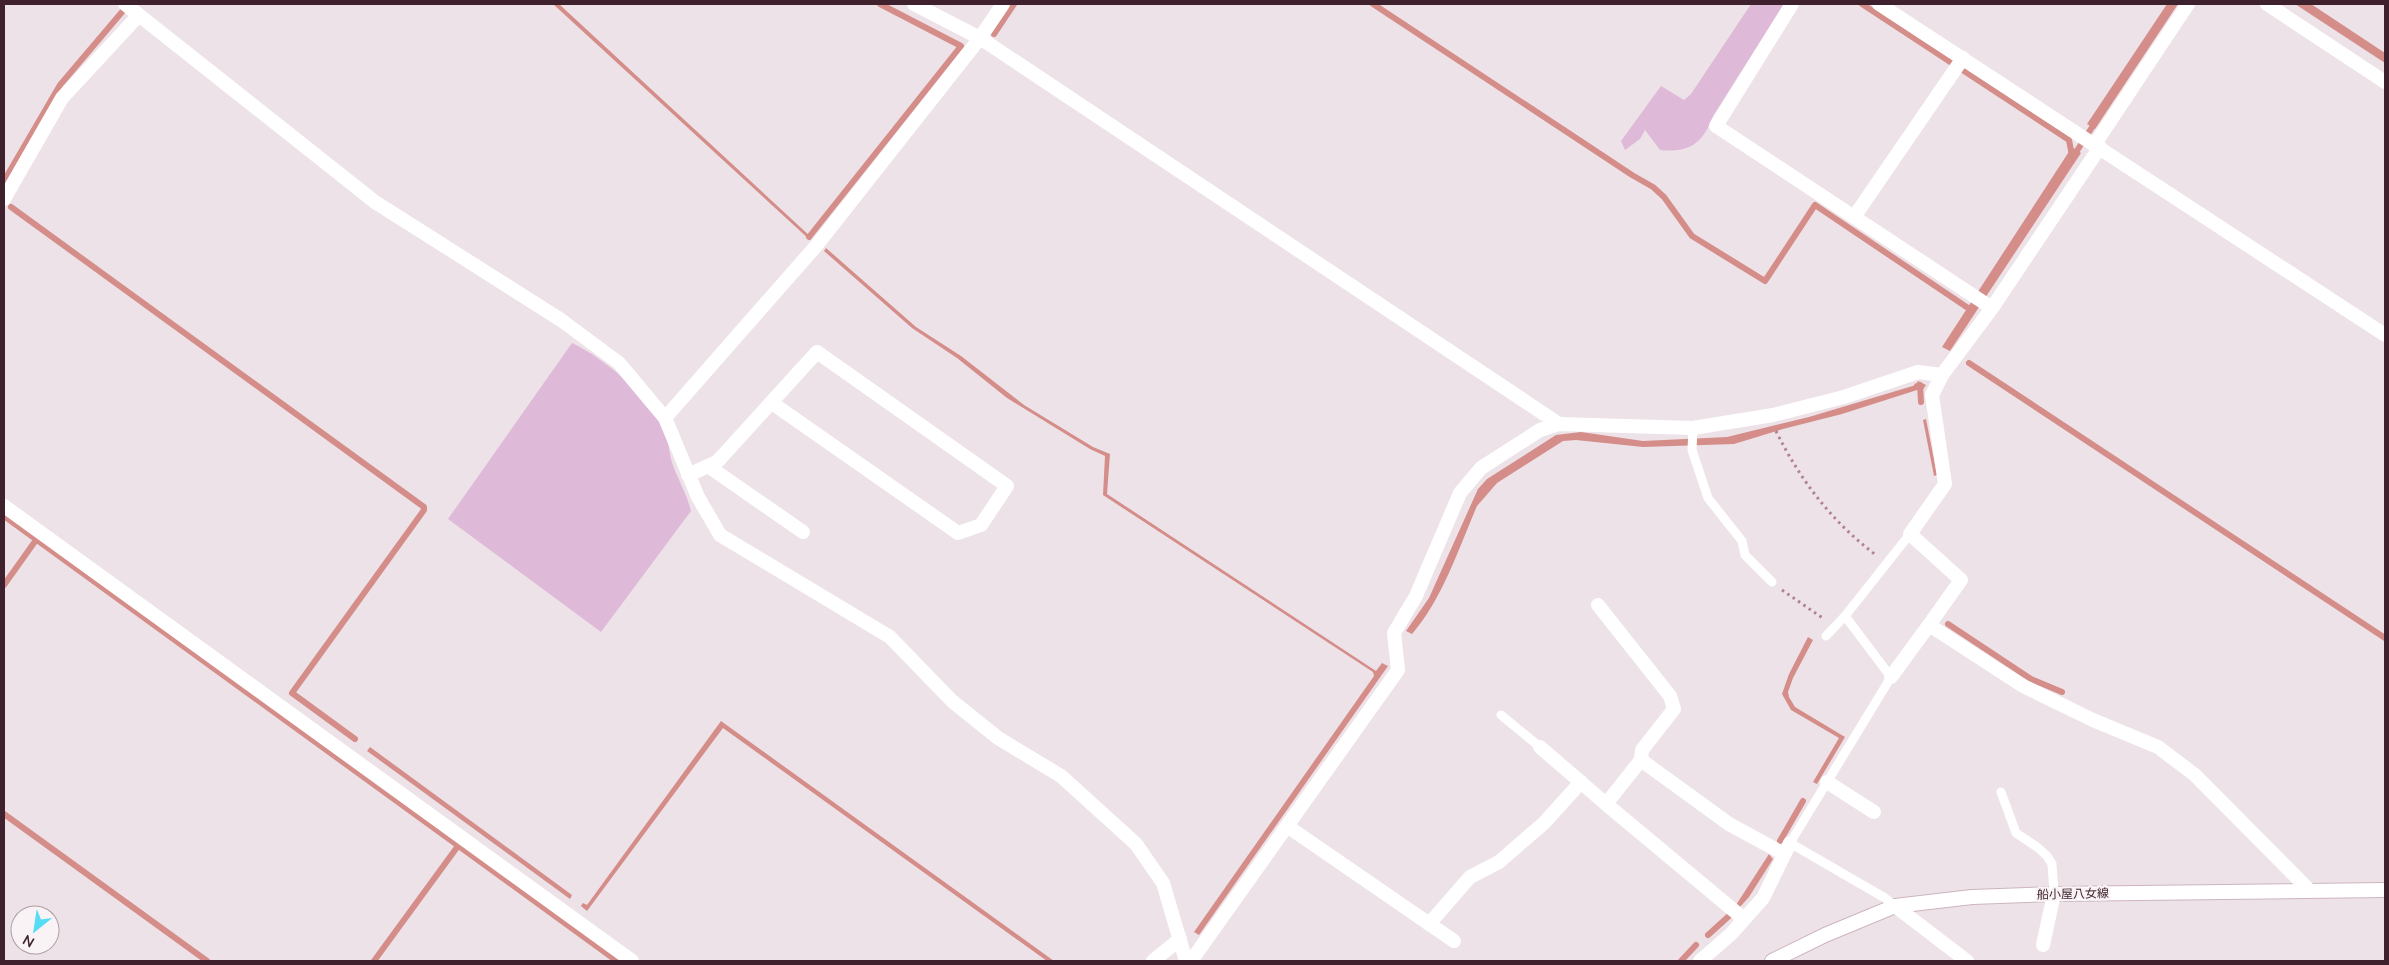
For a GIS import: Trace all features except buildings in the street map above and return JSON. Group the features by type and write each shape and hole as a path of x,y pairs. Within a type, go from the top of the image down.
{"street":[{"path":"125,4 375,202 561,320 619,363 665,418 698,497 720,535 890,637 952,701 998,738 1061,776 1136,844 1163,883 1186,961"},
{"path":"914,4 980,38 1559,424"},
{"path":"665,418 816,246 980,38 1002,4"},
{"path":"1792,4 1716,126 1992,308"},
{"path":"1879,4 2098,145 2385,335"},
{"path":"1891,678 1961,580 1910,534 1945,484 1932,395 1942,375 1992,308 2188,4"},
{"path":"2268,4 2385,82"},
{"path":"4,199 62,98 138,16"},
{"path":"1854,217 1964,58"},
{"path":"688,475 717,462 817,352 1007,486 981,525 958,533 772,403"},
{"path":"1191,961 1398,670 1394,633 1416,596 1460,493 1481,468 1540,430 1559,424 1693,428 1769,416 1844,397 1918,372 1942,375"},
{"path":"708,466 803,532"},
{"path":"4,506 632,961"},
{"path":"1598,606 1670,696 1674,709 1642,750 1641,760 1606,804"},
{"path":"1929,625 2023,686 2093,720 2158,747 2195,775 2310,891"},
{"path":"1540,747 1744,919"},
{"path":"1641,760 1729,824 1787,849 1763,898 1731,934 1700,961"},
{"path":"1429,924 1470,877 1499,862 1544,822 1581,782"},
{"path":"1827,782 1874,812"},
{"path":"1287,826 1454,941"},
{"name":"船小屋八女線","path":"1772,961 1825,935 1895,906 1972,897 2054,894 2385,890"},
{"path":"2043,946 2054,894"},
{"path":"1895,906 1967,961"},
{"path":"1155,960 1180,939"}],"lane":[{"path":"1693,428 1692,450 1708,498 1742,542 1745,555 1772,582"},
{"path":"1826,636 1910,534"},
{"path":"1844,616 1891,678 1787,849 1885,898 1895,906"},
{"path":"1502,715 1540,747"},
{"path":"2001,792 2016,833 2037,847 2047,856 2052,864 2054,894"}],"path":[{"path":"1769,416 1787,453 1807,486 1849,535 1886,563"},
{"path":"1772,582 1835,627"}],"shaded area":[{"path":"553,4 559,4 812,238 810,240"},
{"path":"1751,4 1784,4 1700,139 1687,148 1680,150 1660,150 1645,130 1640,139 1625,150 1621,141 1661,86 1684,100 1691,94"},
{"path":"2167,4 2178,4 2095,129 2087,124"},
{"path":"2295,4 2311,4 2385,53 2385,63"},
{"path":"2072,147 2081,153 1950,351 1942,347"},
{"path":"826,248 916,327 961,356 1024,405 1093,447 1110,454 1107,494 1376,671 1382,663 1388,666 1199,935 1194,932 1374,676 1373,672 1103,495 1105,456 1090,449 1007,398 957,358 912,328 824,251"},
{"path":"572,343 598,358 626,380 659,418 665,431 672,463 691,511 601,632 448,519"},
{"path":"1918,381 1926,385 1922,391 1917,390 1842,414 1734,444 1643,447 1576,440 1563,441 1497,483 1477,506 1449,573 1433,605 1412,634 1406,631 1429,598 1478,489 1487,479 1556,435 1581,432 1643,441 1727,437 1809,417 1916,385"},
{"path":"1926,419 1937,475 1934,476 1923,420"},
{"path":"1808,637 1813,640 1793,678 1788,692 1789,697 1795,707 1845,737 1817,784 1813,782 1839,738 1791,710 1782,694 1789,674"},
{"path":"721,721 1054,961 1047,961 723,728 587,911 581,906 583,903 587,905"},
{"path":"370,747 572,895 570,899 367,751"},
{"path":"1769,854 1773,859 1749,897 1739,908 1736,905"}],"waterway":[{"path":"809,237 961,46 880,4"},
{"path":"994,34 1014,4"},
{"path":"1373,4 1653,187 1664,197 1692,236 1765,281 1815,205 1971,310"},
{"path":"1862,4 2069,140 2072,156"},
{"path":"4,181 60,85 122,12"},
{"path":"2073,157 2096,121"},
{"path":"11,207 424,507 424,510 292,693 355,739"},
{"path":"1969,363 2385,638"},
{"path":"1917,386 1920,385 1921,402"},
{"path":"4,516 617,961"},
{"path":"4,585 36,540"},
{"path":"1948,624 2031,679 2062,692"},
{"path":"1780,841 1803,801"},
{"path":"4,814 207,961"},
{"path":"374,961 458,846"},
{"path":"1708,935 1729,916"},
{"path":"1681,961 1696,945"}]}
